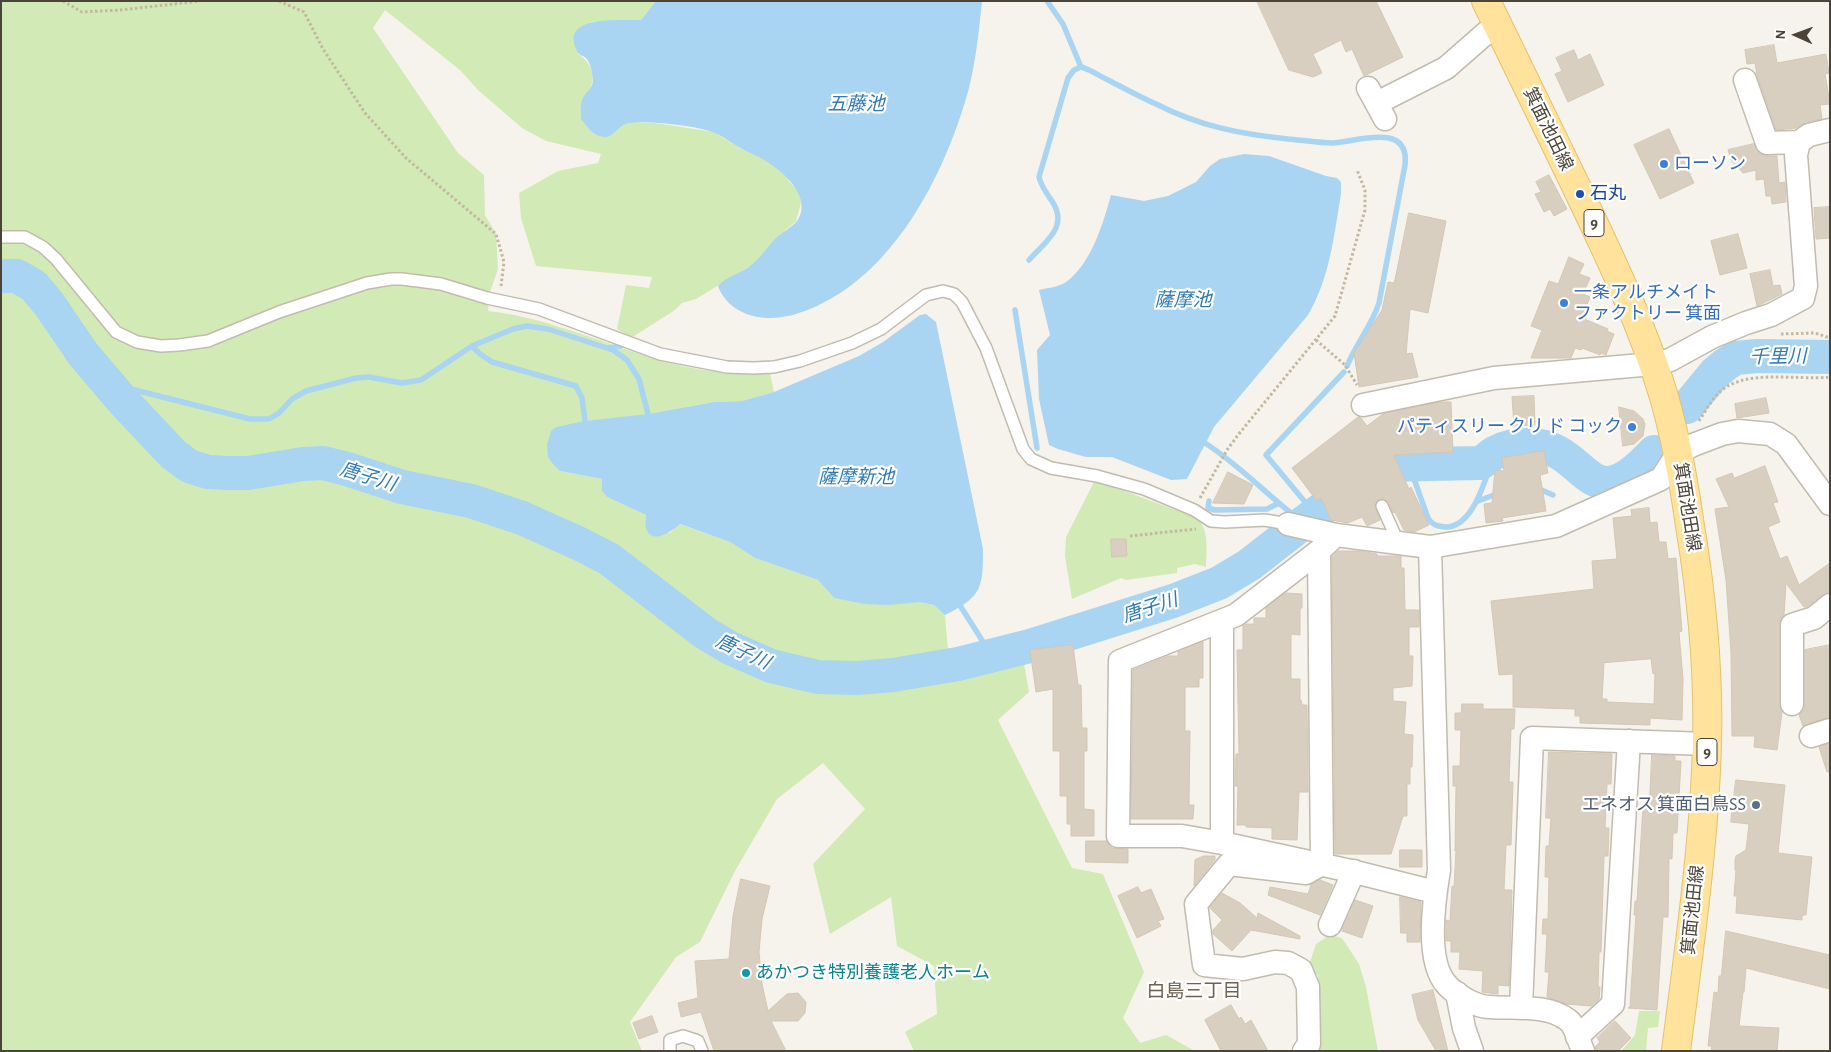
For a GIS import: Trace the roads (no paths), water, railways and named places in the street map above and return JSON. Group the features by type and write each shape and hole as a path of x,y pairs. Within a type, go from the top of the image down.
{"main road":[{"name":"箕面池田線","path":"1492,13 1599,234 1636,317 1664,396 1678,454 1697,567 1707,668 1707,744 1704,811 1692,930 1676,1051"}],"street":[{"path":"1377,103 1446,68 1486,33 1492,13"},
{"path":"1746,80 1767,143 1798,142 1808,135 1830,130"},
{"path":"1363,406 1494,378 1653,364 1670,360 1712,338 1746,323 1771,315 1802,298 1806,286 1796,155 1798,142"},
{"path":"1298,527 1336,535 1430,547 1556,526 1661,479 1678,454 1693,445 1722,434 1738,431 1770,434 1786,444 1830,504"},
{"path":"1336,535 1319,551 1236,615 1120,661 1118,836 1182,836 1222,843 1354,871 1435,892"},
{"path":"1430,547 1439,870 1435,892 1432,948 1436,963 1446,985 1465,1000 1488,1008 1521,1008 1555,1012 1570,1022 1579,1043 1613,1004 1628,742"},
{"path":"1319,551 1322,864"},
{"path":"1792,704 1792,625 1814,618 1830,605"},
{"path":"1222,622 1222,843"},
{"path":"1521,1008 1532,738 1707,744"},
{"path":"1304,1051 1309,1044 1308,988 1301,970 1288,963 1275,962 1243,969 1204,965 1196,904 1229,864 1306,873 1322,864"},
{"path":"1330,925 1354,871"},
{"path":"1457,993 1464,1028 1472,1051"}],"lane":[{"path":"1,237 25,237 43,246 116,332 126,338 148,344 180,345 208,341 279,312 367,284 391,279 441,284 531,307 566,318 660,354 727,367 753,368 800,361 835,349 881,329 926,295 943,291 954,294 962,302 986,348 1023,449 1031,459 1051,468 1096,476 1144,489 1194,510 1205,518 1217,521 1256,519 1298,527"},
{"path":"1382,506 1399,544"},
{"path":"670,1051 670,1040 684,1036 698,1041 702,1051"}],"water":[{"name":"五藤池","path":"656,1 982,1 969,88 947,151 933,183 895,242 872,268 846,289 817,306 800,313 776,318 762,318 746,314 732,306 718,286 754,263 776,238 797,221 802,205 799,194 793,184 778,169 767,162 708,130 673,124 637,122 625,124 608,137 604,137 593,133 581,119 582,100 592,86 593,80 588,60 577,51 574,39 576,31 584,25 594,22 641,20"},
{"name":"薩摩池","path":"1244,154 1269,156 1337,178 1341,182 1341,194 1330,256 1321,286 1308,315 1214,427 1187,479 1171,480 1112,457 1086,457 1049,445 1039,399 1037,350 1050,335 1039,290 1063,284 1082,265 1100,231 1111,195 1144,201 1168,196 1196,182 1210,166 1220,159"},
{"name":"薩摩新池","path":"926,314 936,322 983,549 981,582 978,590 967,603 945,615 934,605 919,602 888,605 865,604 834,598 818,580 755,558 730,542 680,524 662,535 653,536 646,528 646,515 607,497 602,491 602,479 560,471 548,457 547,445 551,431 556,427 585,421 648,414 714,402 742,401 774,392 859,356 883,342 920,315"}],"waterway":[{"path":"1047,1 1063,24 1081,67"},
{"path":"1029,260 1048,240 1057,226 1057,210 1039,177 1068,78 1074,70 1081,67 1172,112 1236,132 1327,143 1367,138 1390,138 1399,143 1404,151 1405,165 1379,303 1347,366"},
{"name":"唐子川","path":"1,276 17,276 34,286 49,304 83,354 123,401 173,454 189,466 208,472 248,473 303,464 323,463 402,487 471,501 522,518 609,559 705,633 730,648 771,666 818,677 857,678 893,675 958,664 1030,646 1173,601 1219,583 1249,565 1382,465 1480,463 1494,453 1504,449 1530,445 1550,449 1601,482 1614,482 1632,473 1654,452"},
{"path":"1015,310 1037,448"},
{"path":"107,383 250,419 269,419 279,413 292,399 306,391 356,378 369,377 402,383 421,380 472,346 513,329 527,326 548,329 613,350 627,360 639,379 648,414"},
{"path":"472,346 492,362 576,386 582,398 585,421"},
{"path":"609,348 621,346"},
{"name":"千里川","path":"1687,407 1715,373 1736,358 1757,356 1830,357"},
{"path":"1315,514 1266,455 1344,372"},
{"path":"1205,443 1229,460 1296,517"},
{"path":"1409,465 1428,518 1435,525 1445,527 1455,525 1464,519 1471,510 1478,499 1494,453"},
{"path":"1537,488 1553,495"},
{"path":"1478,501 1499,493"},
{"path":"1209,501 1208,508 1215,510 1267,509 1279,503"},
{"path":"961,607 992,656"}],"place":[{"name":"ローソン","path":"1664,164"},
{"name":"石丸","path":"1580,194"},
{"name":"一条アルチメイト ファクトリー 箕面","path":"1564,303"},
{"name":"パティスリー クリ ド コック","path":"1632,427"},
{"name":"エネオス 箕面白鳥SS","path":"1756,805"},
{"name":"あかつき特別養護老人ホーム","path":"746,973"}],"district":[{"name":"白島三丁目","path":"1194,991"}]}
